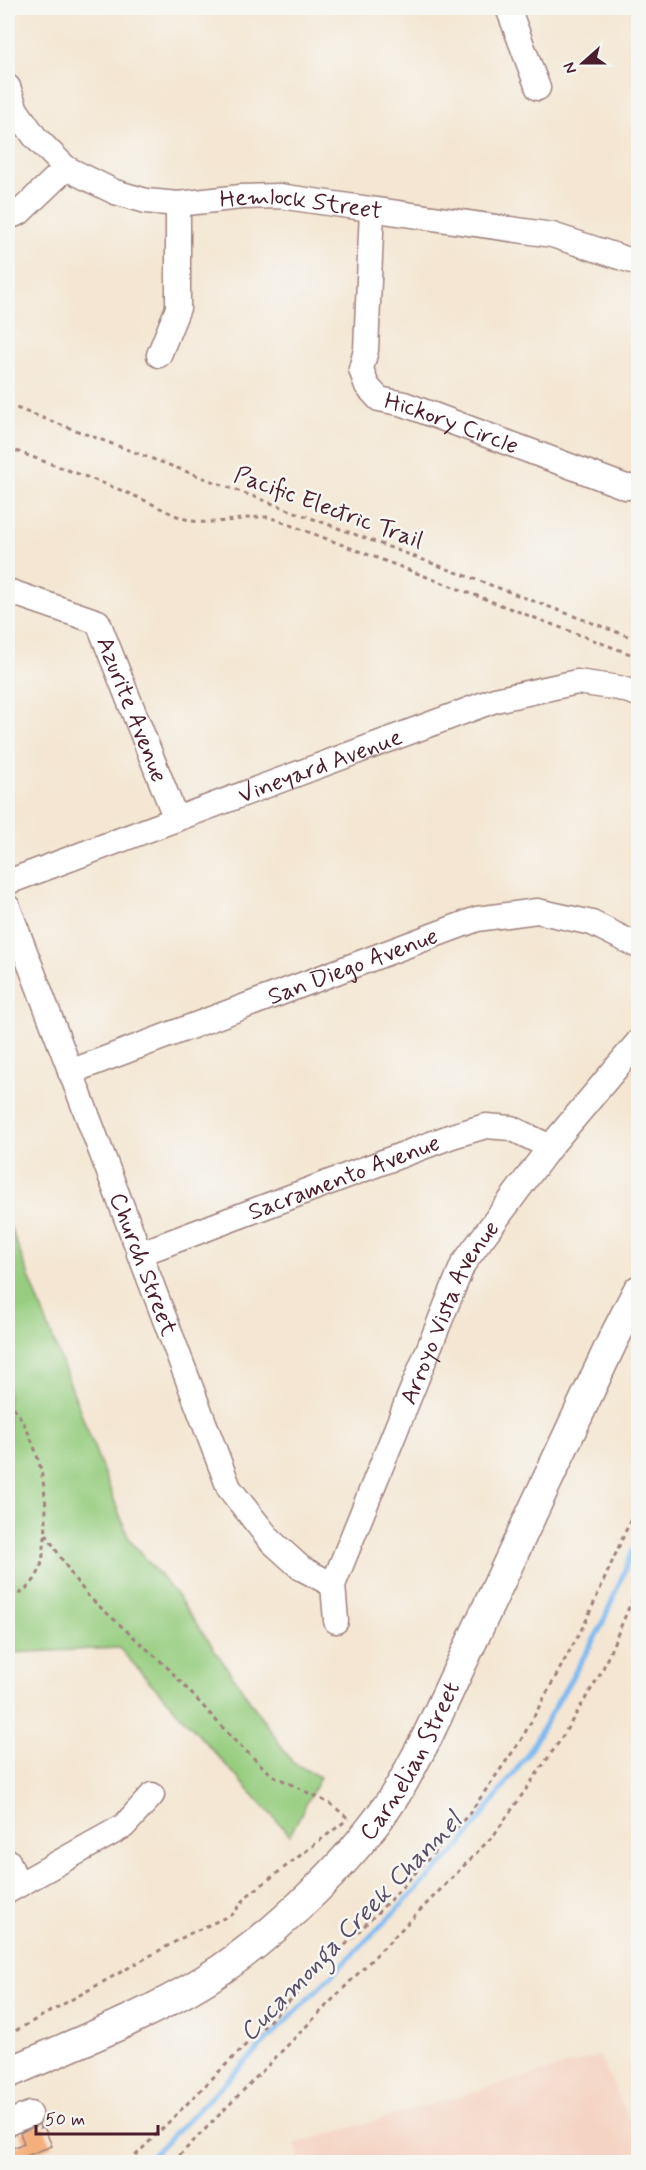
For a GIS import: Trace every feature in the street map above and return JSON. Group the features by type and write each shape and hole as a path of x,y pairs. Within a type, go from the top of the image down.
{"main road":[{"name":"Carnelian Street","path":"8,2073 153,2008 206,1979 249,1950 311,1894 357,1825 402,1783 427,1737 613,1340 639,1291"}],"street":[{"path":"508,8 538,88"},
{"name":"Hemlock Street","path":"8,87 16,110 35,137 66,168 115,192 146,201 178,204 241,196 279,196 552,235 639,263"},
{"path":"8,218 19,213 66,168"},
{"path":"159,355 178,308 178,204"},
{"name":"Hickory Circle","path":"372,210 366,350 361,369 367,386 379,399 404,404 626,487 639,487"},
{"name":"Azurite Avenue","path":"8,591 98,622 176,819"},
{"name":"Vineyard Avenue","path":"8,882 495,700 577,682 619,688 639,694"},
{"name":"Church Street","path":"8,907 229,1488 278,1547 301,1568 333,1585"},
{"name":"San Diego Avenue","path":"70,1072 477,919 537,911 592,923 639,946"},
{"name":"Arroyo Vista Avenue","path":"336,1621 333,1585 463,1264 550,1147 639,1042"},
{"name":"Sacramento Avenue","path":"139,1254 452,1136 486,1126 511,1128 550,1147"},
{"path":"8,1861 13,1888 124,1826 152,1795"},
{"path":"8,2123 30,2114"}],"path":[{"name":"Pacific Electric Trail","path":"8,405 639,640"},
{"name":"Pacific Electric Trail","path":"8,448 135,496 183,518 208,522 252,516 269,518 639,657"},
{"path":"8,1400 23,1424 39,1464 44,1491 46,1534 42,1564 36,1578 22,1593 8,1600"},
{"path":"129,2163 395,1895 469,1814 521,1740 586,1622 639,1503"},
{"path":"8,2035 189,1934 233,1914 247,1896 357,1825 331,1804 272,1775 236,1742 167,1667 90,1598 73,1577 46,1534"},
{"path":"172,2163 494,1835 559,1742 601,1673 639,1586"}],"shaded area":[{"path":"599,2056 638,2136 638,2162 301,2162 295,2144"}],"green space":[{"path":"8,1221 129,1539 178,1597 293,1763 320,1777 290,1835 119,1648 8,1653"}],"building":[{"path":"39,2124 40,2128 44,2127 52,2146 8,2163 8,2150 24,2143 20,2133"}],"waterway":[{"name":"Cucamonga Creek Channel","path":"146,2162 460,1846 527,1755 601,1627 638,1538"}]}
